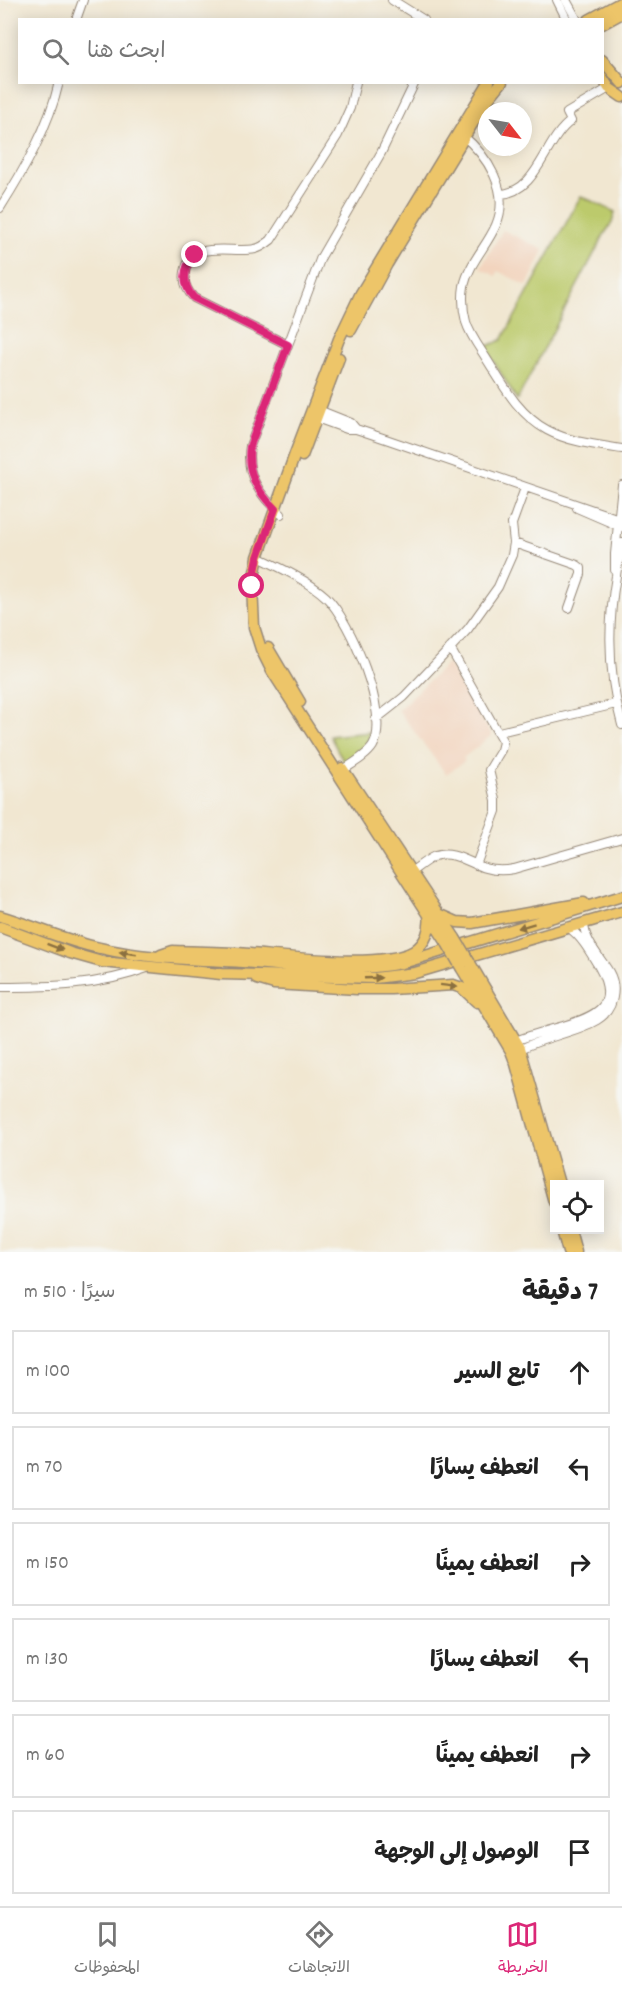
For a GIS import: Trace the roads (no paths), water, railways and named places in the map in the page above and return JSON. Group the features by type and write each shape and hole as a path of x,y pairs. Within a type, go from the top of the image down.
{"main road":[{"path":"593,18 622,2"},
{"path":"604,23 622,13"},
{"path":"604,61 622,83"},
{"path":"604,79 609,88 622,97"},
{"path":"495,84 361,293 339,339 315,413 261,559 252,593 254,627 261,649 451,941 514,1046 526,1096 554,1178"},
{"path":"157,957 173,951 321,960 387,959 412,952 423,942 433,914 411,872 340,772"},
{"path":"1,919 102,949 157,957 286,967 352,968 387,966 472,943 622,896"},
{"path":"433,914 457,922 472,923 575,904 599,904"},
{"path":"1,919 70,953 102,962 245,975 322,978 394,977 415,973 622,912"},
{"path":"466,966 485,1008"},
{"path":"245,975 274,984 357,989 453,985 462,988 485,1008 514,1046"},
{"path":"563,1234 567,1252"},
{"path":"571,1234 576,1252"}],"street":[{"path":"77,18 83,0"},
{"path":"392,0 421,18"},
{"path":"557,0 566,18"},
{"path":"566,0 576,18"},
{"path":"0,208 54,105 59,84"},
{"path":"288,345 194,298 186,287 185,273 190,260 201,251 256,249 271,240 338,135 350,108 356,84"},
{"path":"278,512 255,483 249,471 250,446 326,248 381,153 414,84"},
{"path":"501,194 515,191 527,182 562,128 571,121 567,113 609,88"},
{"path":"461,135 474,147 491,169 501,194 496,225 468,274 464,286 464,312 472,336 513,402 536,423 563,437 622,449"},
{"path":"315,413 347,429 356,429 572,505 586,507 620,523"},
{"path":"616,573 614,558 620,523 622,485"},
{"path":"376,719 404,697 468,629 498,587 508,567 514,543 512,524 525,488"},
{"path":"514,543 581,568 569,608"},
{"path":"622,543 616,573 609,640 612,681 622,725"},
{"path":"261,559 315,588 335,608 370,677 376,719 372,747 340,772"},
{"path":"450,648 502,738 502,746 490,767 489,774 495,794 496,811 476,865"},
{"path":"499,732 616,704"},
{"path":"411,872 429,859 445,854 495,870 514,869 622,838"},
{"path":"514,1046 597,1020 605,1014 614,997 613,980 587,938 584,923"},
{"path":"564,1029 587,1019 600,1010 605,1004 608,988 604,976 582,941 568,927"},
{"path":"0,987 74,986 109,980 149,967"}]}
